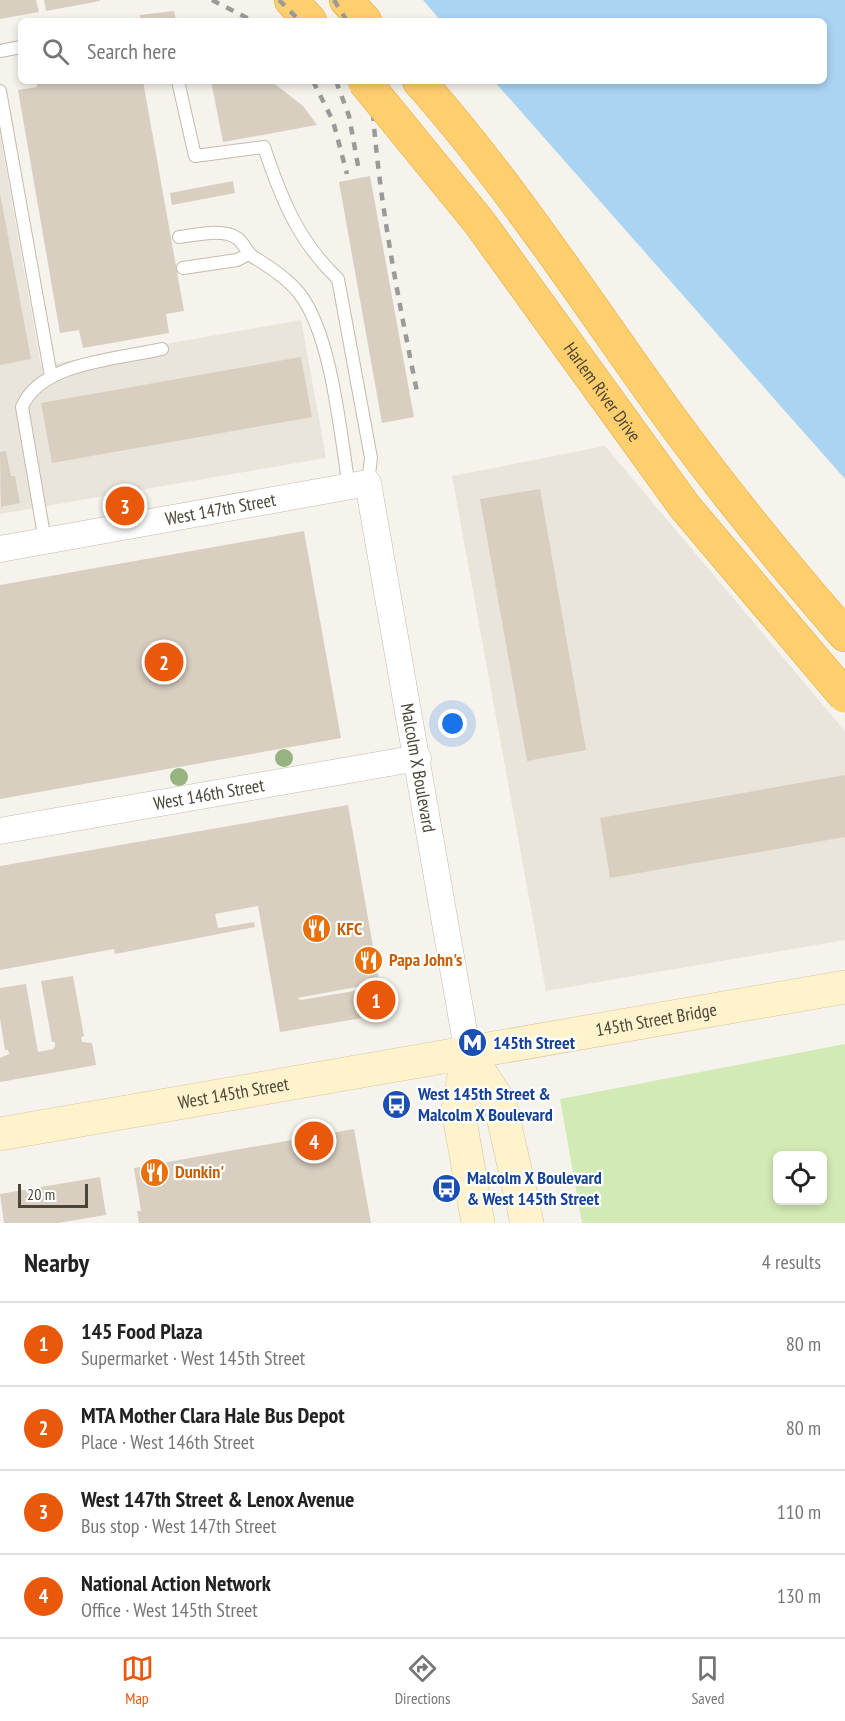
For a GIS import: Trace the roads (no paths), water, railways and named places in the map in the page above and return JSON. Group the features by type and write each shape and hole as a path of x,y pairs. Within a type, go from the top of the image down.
{"highway":[{"path":"291,0 307,18"},
{"path":"346,0 362,18"},
{"name":"Harlem River Drive","path":"366,84 479,222 685,507 845,696"},
{"path":"421,84 488,164 527,216 719,483 845,635"}],"main road":[{"name":"145th Street Bridge","path":"468,1054 845,987"},
{"name":"West 145th Street","path":"0,1134 468,1054"},
{"name":"Malcolm X Boulevard","path":"468,1054 458,1109 478,1223"},
{"name":"Malcolm X Boulevard","path":"468,1054 500,1102 527,1223"}],"street":[{"name":"West 147th Street","path":"0,549 358,485"},
{"name":"Malcolm X Boulevard","path":"358,485 418,758 468,1054"},
{"name":"West 146th Street","path":"0,831 418,758"}],"lane":[{"path":"0,51 18,48"},
{"path":"179,84 195,156 264,147 282,202 317,259 338,279 371,458 358,485"},
{"path":"0,91 51,376"},
{"path":"179,237 228,233 240,239 249,254 291,284 310,309 319,326 358,485"},
{"path":"183,268 237,260 249,254"},
{"path":"45,541 22,407 27,393 60,371 162,350"}],"water":[{"path":"423,0 845,0 845,479 497,84 827,84 827,18 438,18"}],"railway":[{"path":"212,0 247,18"},
{"path":"279,0 297,18"},
{"path":"334,0 345,18"},
{"path":"314,84 333,121 347,174"},
{"path":"337,84 349,116 359,171"},
{"path":"371,84 383,200 395,279 418,397"}],"place":[{"name":"West 147th Street & Lenox Avenue","path":"125,506"},
{"name":"MTA Mother Clara Hale Bus Depot","path":"164,662"},
{"name":"KFC","path":"316,929"},
{"name":"Papa John's","path":"368,960"},
{"name":"145 Food Plaza","path":"376,1000"},
{"name":"145th Street","path":"472,1043"},
{"name":"West 145th Street & Malcolm X Boulevard","path":"397,1104"},
{"name":"National Action Network","path":"314,1141"},
{"name":"Dunkin'","path":"154,1172"},
{"name":"Malcolm X Boulevard & West 145th Street","path":"446,1188"}]}
